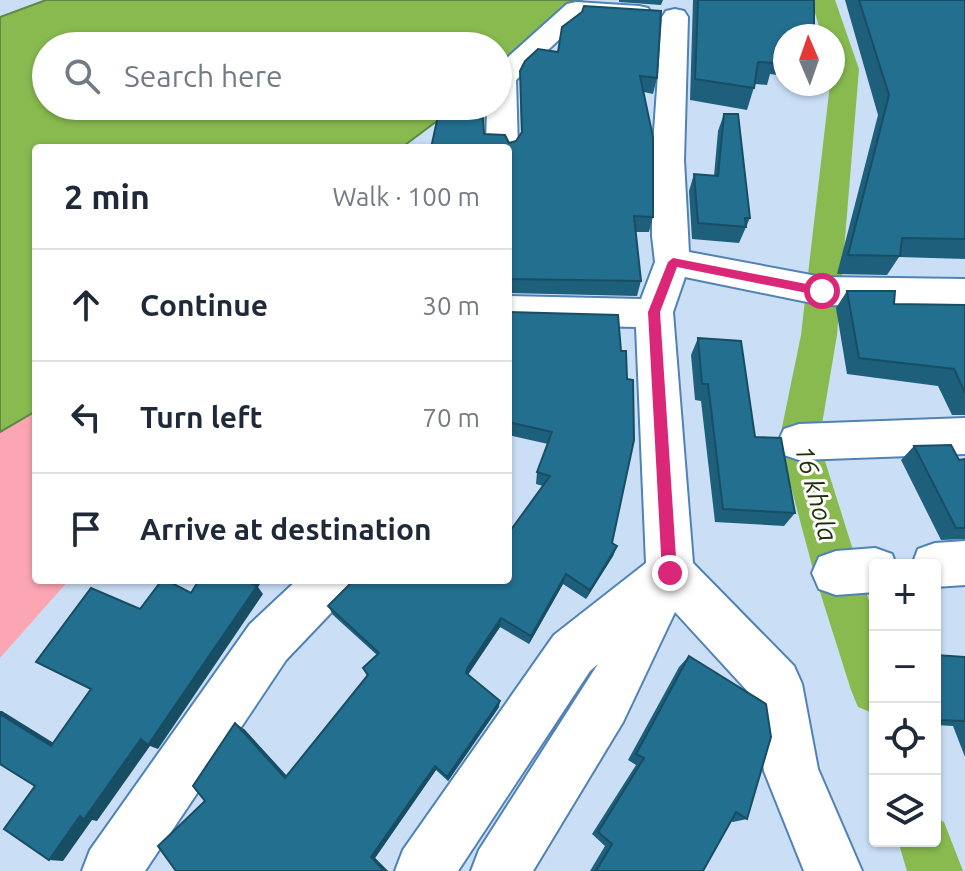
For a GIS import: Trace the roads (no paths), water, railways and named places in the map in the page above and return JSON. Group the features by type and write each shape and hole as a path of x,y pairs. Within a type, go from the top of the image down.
{"street":[{"path":"500,871 605,704 670,573 654,312 673,262 669,236 668,160 677,8 576,10 512,69"},
{"path":"502,120 502,144"},
{"path":"673,262 822,291 965,293"},
{"path":"512,310 615,314 654,312"},
{"path":"799,442 965,436"},
{"path":"941,565 965,563"},
{"path":"424,871 572,653 670,573"},
{"path":"670,573 776,684 791,771 833,871"},
{"path":"111,871 268,642 326,584"}],"waterway":[{"name":"16 khola","path":"823,0 845,69 819,335 799,442 836,573 869,672"},
{"name":"16 khola","path":"927,847 935,871"}]}
